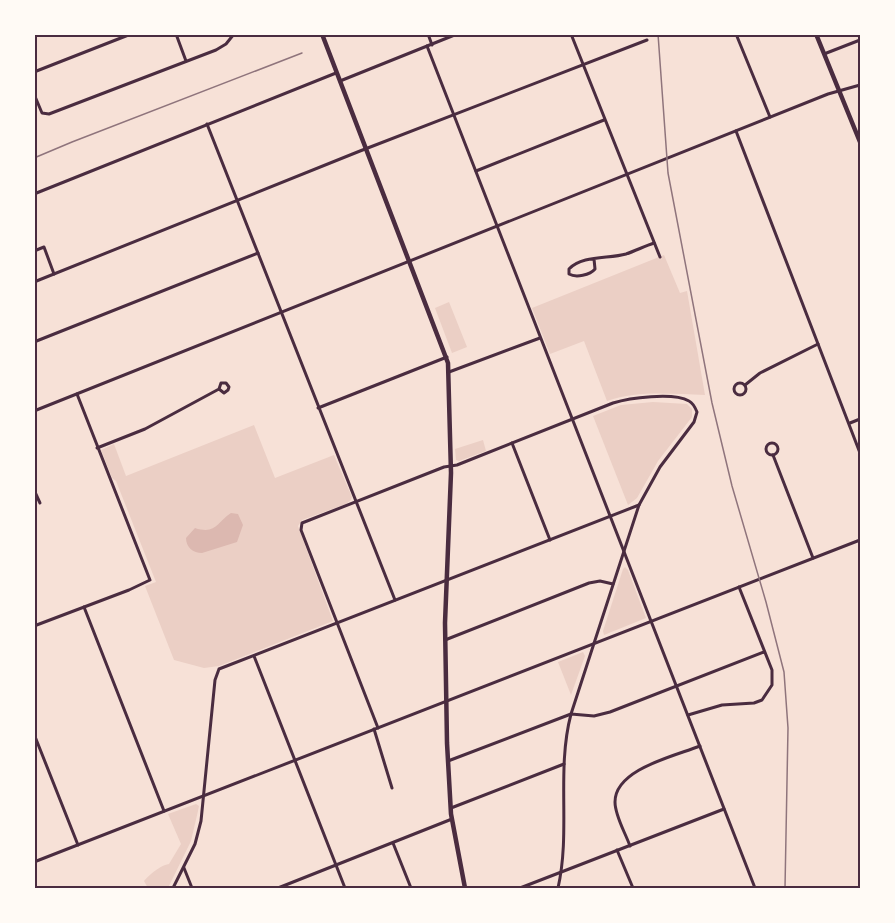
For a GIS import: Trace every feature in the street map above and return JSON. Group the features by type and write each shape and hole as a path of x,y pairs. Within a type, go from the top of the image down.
{"main road":[{"path":"322,34 447,357 451,466 445,640 448,761 452,819 465,888"},
{"path":"816,34 861,142"}],"street":[{"path":"34,72 131,34"},
{"path":"176,34 186,61"},
{"path":"34,94 44,114 49,114 221,47 234,34"},
{"path":"428,34 454,115 755,888"},
{"path":"340,81 457,34"},
{"path":"572,34 604,120 660,257"},
{"path":"736,34 770,117"},
{"path":"34,282 647,40"},
{"path":"824,54 861,40"},
{"path":"34,194 337,73"},
{"path":"34,411 770,117 840,91 861,86"},
{"path":"476,171 604,120"},
{"path":"207,124 395,600"},
{"path":"735,131 861,453"},
{"path":"594,259 595,269 592,272 576,277 569,274 569,269 573,266 594,259 627,253 654,242"},
{"path":"34,251 44,247 54,274"},
{"path":"34,342 258,253"},
{"path":"449,372 541,338"},
{"path":"745,385 760,373 818,344"},
{"path":"318,408 447,357"},
{"path":"736,384 745,385 746,391 743,395 738,396 734,388 736,384"},
{"path":"97,448 146,429 219,389"},
{"path":"34,626 129,591 150,580 141,552 77,394"},
{"path":"392,788 376,728 301,524 618,402 682,398 692,402 696,408 694,422 660,467 639,506 571,714 565,741 561,872 558,888"},
{"path":"850,423 861,419"},
{"path":"512,443 550,540"},
{"path":"770,443 776,444 778,448 777,453 773,455 766,451 770,443"},
{"path":"773,455 813,558"},
{"path":"34,490 40,503"},
{"path":"172,888 184,867 199,830 205,795 217,671 639,506"},
{"path":"34,862 861,540"},
{"path":"445,640 589,583 600,581 613,584"},
{"path":"688,715 722,705 758,702 768,693 772,685 773,674 739,587"},
{"path":"84,607 164,812"},
{"path":"448,761 571,714 603,715 764,652"},
{"path":"254,656 345,888"},
{"path":"34,734 78,845"},
{"path":"630,846 615,807 615,796 620,786 638,770 700,746"},
{"path":"451,808 564,764"},
{"path":"520,888 724,809"},
{"path":"278,888 452,819"},
{"path":"393,842 411,888"},
{"path":"617,850 633,888"},
{"path":"184,867 192,888"}],"shaded area":[{"path":"664,255 680,293 687,291 705,395 643,394 607,401 584,341 550,354 532,308"},
{"path":"449,302 467,347 452,353 435,308"},
{"path":"653,402 687,404 692,409 692,417 658,461 637,498 628,505 593,416 621,405"},
{"path":"254,425 275,478 334,455 352,497 346,504 302,520 298,526 333,621 219,666 204,668 174,660 145,586 156,582 116,481 112,478 101,450 114,444 126,476"},
{"path":"483,440 486,451 459,461 456,460 455,449"},
{"path":"231,513 238,514 243,525 237,542 202,553 189,547 186,538 195,528 212,529"},
{"path":"625,567 646,618 604,635 603,631"},
{"path":"583,652 585,656 571,695 558,662"},
{"path":"196,804 199,806 191,841 168,888 148,888 144,881 156,870 169,864 181,844 168,814"}],"railway":[{"path":"658,34 668,173 712,403 732,486 784,672 788,728 785,888"},
{"path":"34,158 302,53"}]}
